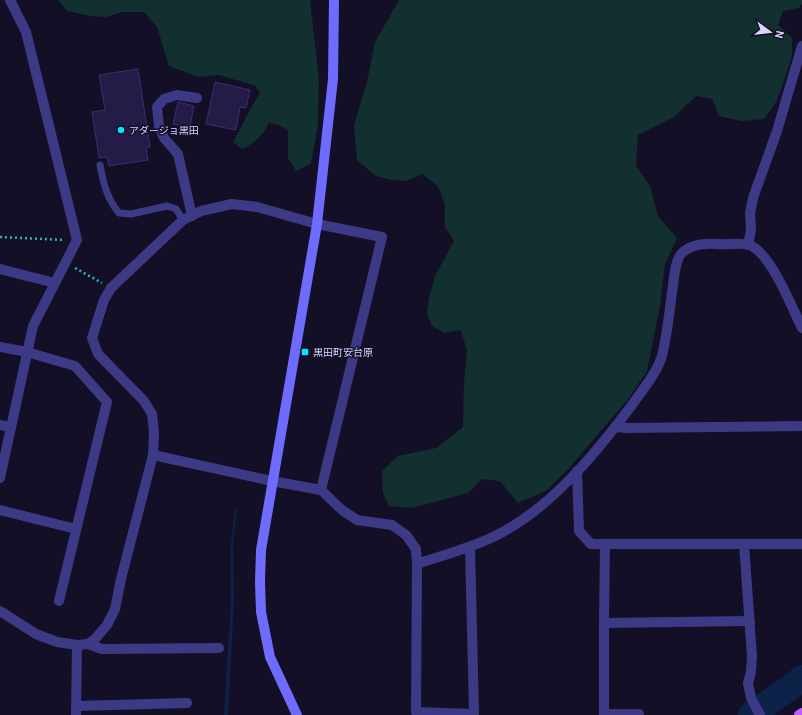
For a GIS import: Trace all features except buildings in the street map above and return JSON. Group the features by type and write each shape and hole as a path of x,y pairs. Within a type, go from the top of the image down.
{"street":[{"path":"0,478 33,326 77,240 26,32 10,0"},
{"path":"297,715 270,657 261,612 261,550 317,224 333,79 334,0"},
{"path":"748,245 751,230 750,213 753,198 776,131 802,46"},
{"path":"188,218 178,154 164,138 159,126 157,107 164,99 177,95 197,98"},
{"path":"83,644 95,639 107,625 115,609 121,579 153,455 154,433 152,414 144,400 98,354 92,338 104,300 111,288 188,218 201,211 232,204 257,207 317,224 382,237 321,490"},
{"path":"417,564 497,535 517,523 546,502 577,471 615,427 653,376 661,359 668,326 675,270 681,255 691,247 707,243 748,245 757,250 769,262 802,328"},
{"path":"0,269 55,283"},
{"path":"0,347 27,352 75,366 108,402 59,601"},
{"path":"0,425 11,427"},
{"path":"615,427 802,426"},
{"path":"153,455 321,490 342,510 357,520 392,525 406,535 416,549 417,564 416,712 474,714 470,546"},
{"path":"577,471 579,531 591,544 802,544"},
{"path":"0,510 76,529"},
{"path":"605,544 604,714 639,714"},
{"path":"744,544 752,656 751,672 748,683 751,698 760,715"},
{"path":"0,611 36,634 57,642 83,644 102,648 219,648"},
{"path":"604,623 750,621"},
{"path":"83,644 76,711 188,703"}],"lane":[{"path":"100,165 107,193 112,205 119,213 131,214 166,206 176,209 188,218"}],"path":[{"path":"0,237 77,240"},
{"path":"66,262 111,288"}],"green space":[{"path":"58,0 310,0 319,80 318,124 311,164 296,171 288,158 288,130 279,125 269,123 258,139 242,149 233,142 260,93 256,86 219,75 199,77 169,66 157,27 144,12 122,12 107,17 90,16 67,11"},
{"path":"399,0 802,0 802,4 799,8 783,11 778,25 792,38 792,56 776,102 764,119 741,121 719,116 712,99 696,96 674,117 638,135 636,166 650,186 658,216 677,238 665,264 660,306 647,371 629,398 571,466 546,491 518,503 500,481 482,479 468,493 412,508 389,506 383,493 382,471 398,456 436,448 463,427 464,382 467,351 461,330 444,333 432,326 427,313 429,298 435,276 454,241 445,227 445,205 438,186 422,174 406,181 392,180 376,176 357,160 354,125 367,82 375,42"}],"water":[{"path":"235,508 237,509 233,544 234,601 228,715 224,715 231,601 231,544"}],"waterway":[{"path":"751,715 802,678"}],"place":[{"name":"アダージョ黒田","path":"121,130"},
{"name":"黒田町安台原","path":"305,352"}]}
